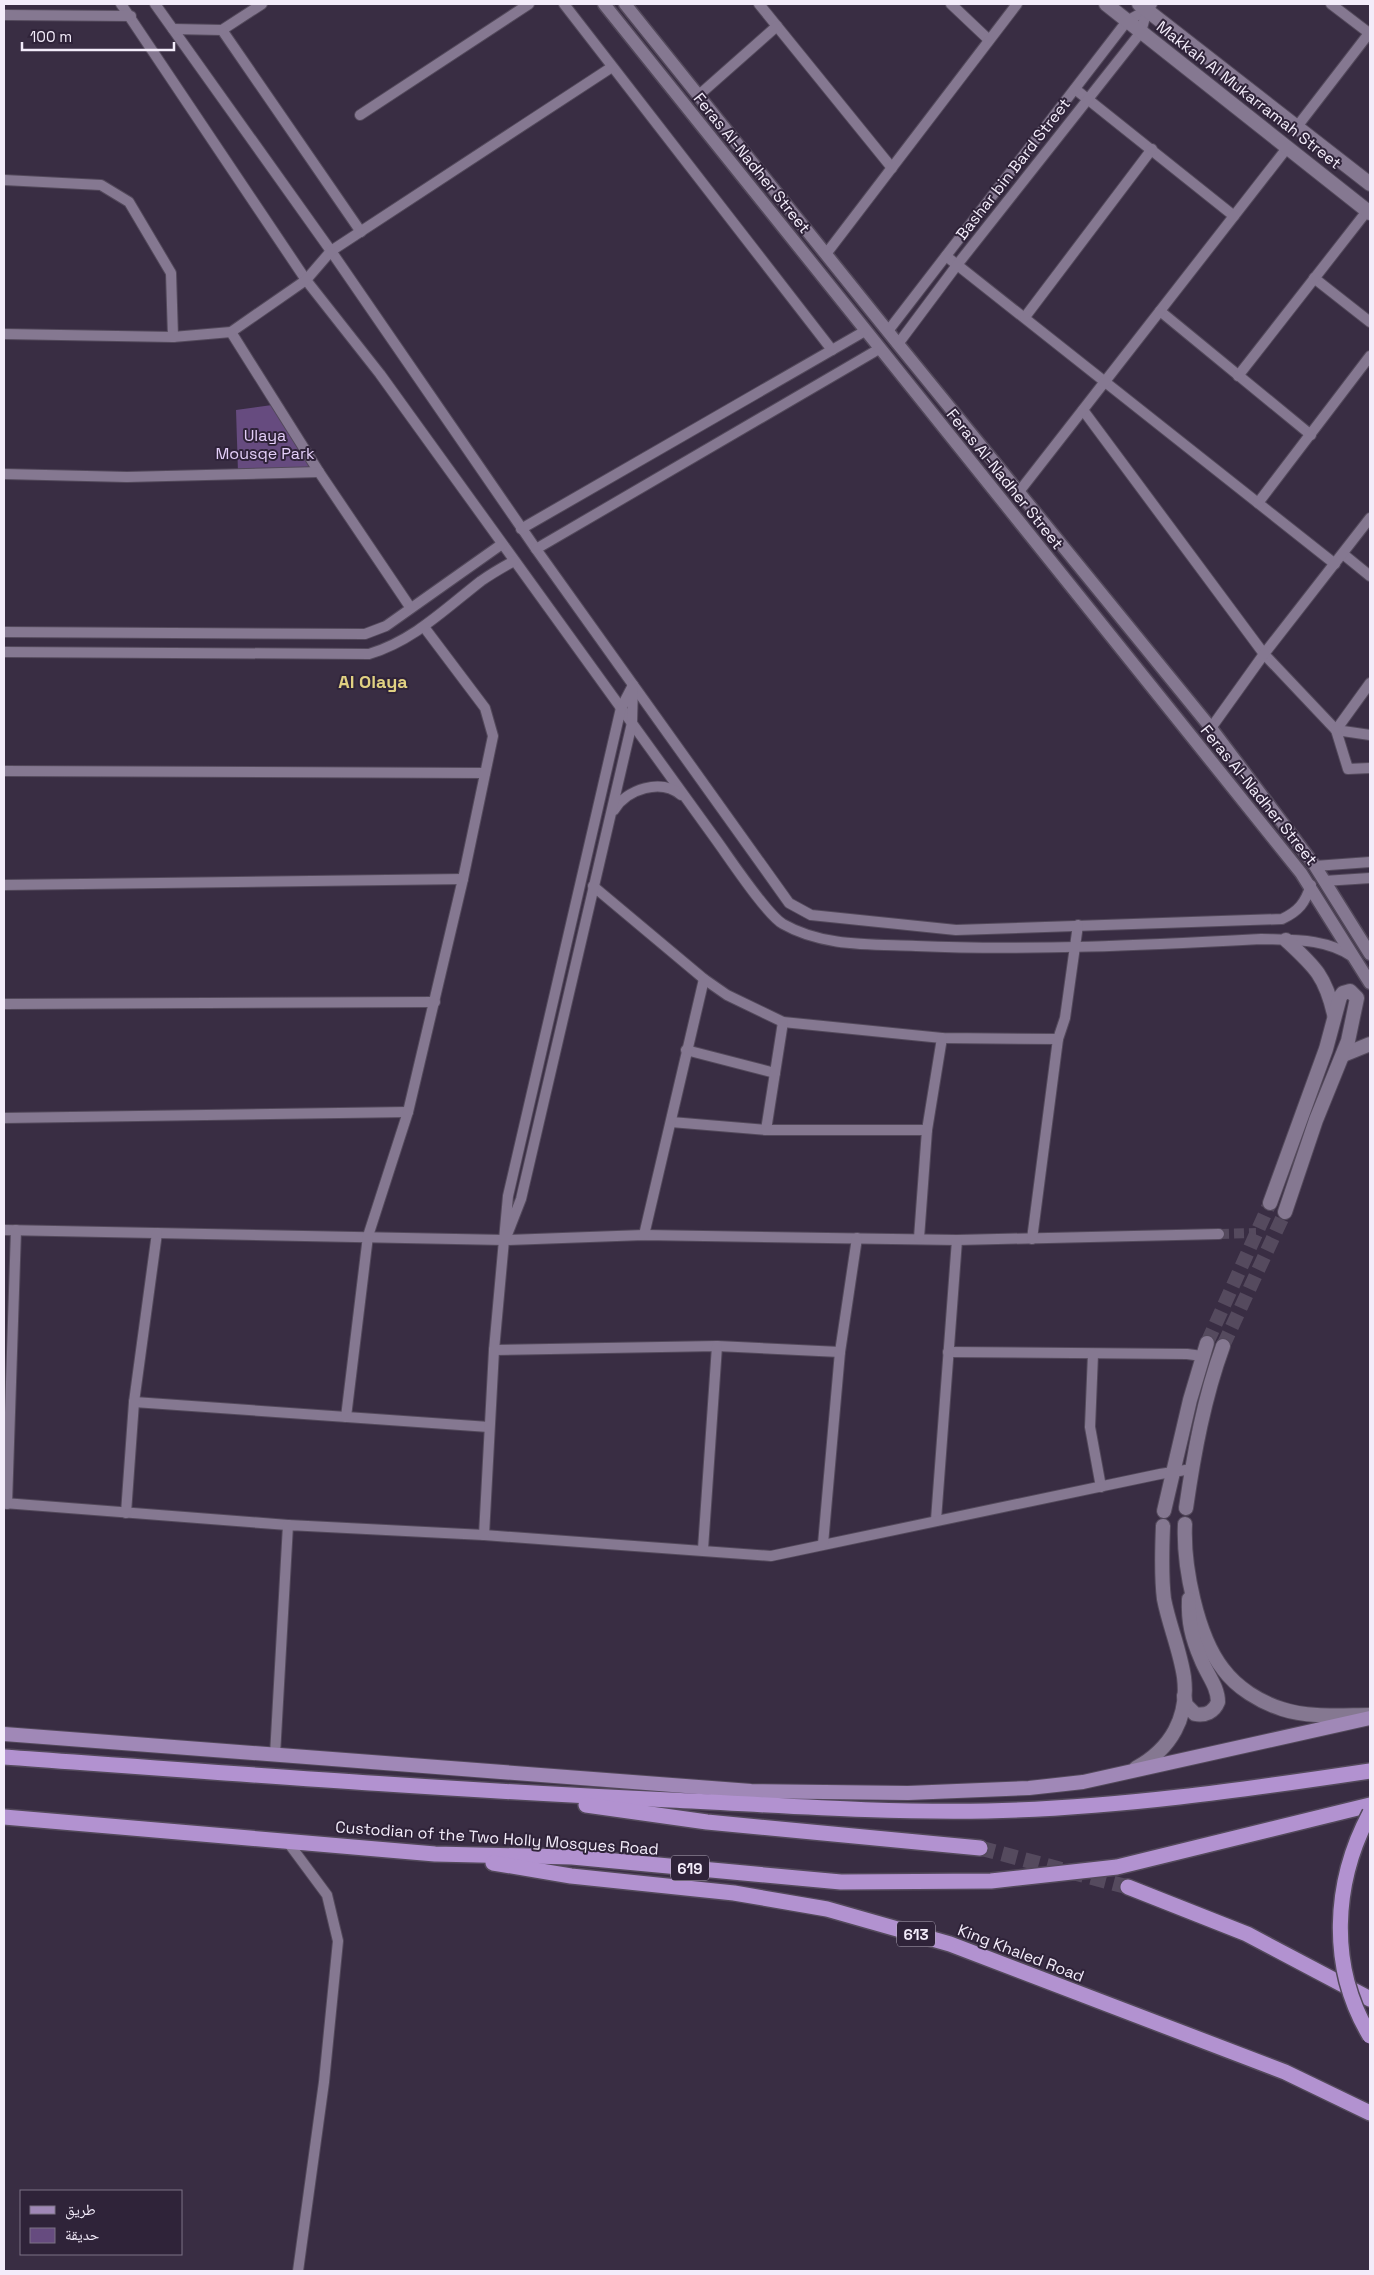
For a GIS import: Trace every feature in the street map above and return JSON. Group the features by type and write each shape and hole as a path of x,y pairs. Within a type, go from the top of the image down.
{"highway":[{"path":"4,1757 491,1792 874,1810 989,1811 1125,1803 1213,1794 1370,1771"},
{"path":"491,1792 706,1822 980,1848"},
{"name":"Custodian of the Two Holly Mosques Road","path":"4,1817 434,1854 572,1857 841,1882 990,1881 1117,1867 1370,1805"},
{"path":"1370,1813 1352,1851 1346,1874 1340,1925 1344,1973 1362,2022 1370,2036"},
{"name":"King Khaled Road","path":"434,1854 571,1876 734,1893 827,1909 950,1944 1285,2072 1370,2112"},
{"path":"1128,1887 1247,1934 1370,1999"}],"main road":[{"name":"Makkah Al Mukarramah Street","path":"1106,4 1369,212"},
{"name":"Makkah Al Mukarramah Street","path":"1146,6 1296,128 1370,184"},
{"path":"1286,940 1313,964 1322,977 1334,1014"},
{"path":"1270,1203 1326,1049 1340,997 1343,993 1354,993 1357,998 1354,1019 1343,1055 1316,1120 1286,1212"},
{"path":"1343,1055 1370,1044"},
{"path":"1186,1508 1192,1469 1208,1396 1223,1346"},
{"path":"1164,1511 1205,1349"},
{"path":"1163,1526 1164,1597 1184,1676 1186,1705 1195,1714 1206,1714 1218,1702 1216,1690 1201,1661 1188,1623 1189,1576 1185,1524"},
{"path":"1189,1576 1200,1622 1215,1658 1235,1682 1266,1703 1284,1710 1301,1714 1370,1717"},
{"path":"1128,1772 1150,1760 1163,1750 1175,1732 1184,1696"},
{"path":"4,1734 751,1791 908,1793 1029,1788 1083,1782 1370,1717"}],"street":[{"path":"121,4 131,16 306,280 380,374 687,800 780,923 800,932 845,943 960,948 1076,948 1251,939 1286,940 1335,946 1355,959"},
{"path":"155,4 331,251 521,528 789,903 811,915 844,920 956,930 1282,919 1295,913 1302,906 1311,885"},
{"path":"173,29 222,30 262,4"},
{"path":"360,115 529,4"},
{"path":"564,4 832,350"},
{"name":"Feras Al-Nadher Street","path":"604,4 1311,885 1370,983"},
{"name":"Feras Al-Nadher Street","path":"625,4 898,344 1211,728 1315,866 1370,954"},
{"path":"759,4 892,168"},
{"path":"951,4 989,40"},
{"path":"826,254 1018,4"},
{"path":"1296,128 1370,32 1331,4"},
{"name":"Bashar bin Bard Street","path":"888,331 1127,21 1146,6"},
{"name":"Bashar bin Bard Street","path":"898,344 957,265 1140,32 1146,6"},
{"path":"4,15 131,16"},
{"path":"699,95 777,26"},
{"path":"222,30 361,232"},
{"path":"4,334 173,337 231,332 306,280 331,251 612,67"},
{"path":"1075,89 1234,216"},
{"path":"1018,492 1287,148"},
{"path":"1025,317 1152,149"},
{"path":"4,180 101,185 129,202 170,273 173,337"},
{"path":"1238,376 1314,278 1369,212"},
{"path":"946,256 1335,564"},
{"path":"1314,278 1370,322"},
{"path":"1160,311 1311,435"},
{"path":"521,528 865,331"},
{"path":"231,332 319,472 410,607"},
{"path":"536,549 879,349"},
{"path":"1258,503 1370,356"},
{"path":"1083,410 1264,654 1336,730 1348,769 1370,768"},
{"path":"4,474 126,477 319,472"},
{"path":"1211,728 1264,654 1370,518"},
{"path":"4,632 365,634 386,626 410,607 502,544"},
{"path":"1343,554 1370,576"},
{"path":"4,652 369,654 389,648 424,626 483,580 514,561"},
{"path":"346,1417 368,1236 408,1112 463,879 493,736 485,708 424,626"},
{"path":"1336,730 1370,683"},
{"path":"484,1535 494,1350 508,1196 621,708 633,685"},
{"path":"505,1240 521,1199 632,723 633,685"},
{"path":"1336,730 1370,735"},
{"path":"4,771 485,773"},
{"path":"609,820 619,801 636,791 660,786 676,791 687,800"},
{"path":"1315,866 1370,862"},
{"path":"1324,881 1370,878"},
{"path":"4,885 463,879"},
{"path":"593,886 704,979 727,995 783,1022 942,1038 1058,1038"},
{"path":"1032,1239 1058,1038 1064,1018 1078,925"},
{"path":"644,1236 704,979"},
{"path":"4,1004 435,1002"},
{"path":"766,1130 783,1022"},
{"path":"919,1238 927,1130 942,1038"},
{"path":"686,1050 775,1072"},
{"path":"4,1118 408,1112"},
{"path":"671,1122 766,1130 927,1130"},
{"path":"4,1230 505,1240 644,1236 919,1238 957,1240 1219,1234"},
{"path":"16,1230 8,1370 5,1504 288,1525 703,1549 771,1556 936,1520 1192,1469"},
{"path":"126,1512 134,1402 157,1233"},
{"path":"823,1544 840,1352 857,1238"},
{"path":"936,1520 957,1240"},
{"path":"494,1350 717,1346 840,1352"},
{"path":"703,1549 717,1346"},
{"path":"948,1352 1187,1354 1205,1349"},
{"path":"1093,1354 1090,1427 1101,1487"},
{"path":"134,1402 489,1427"},
{"path":"275,1754 288,1525"},
{"path":"287,1841 327,1896 338,1941 324,2082 298,2271"}],"green space":[{"name":"Ulaya Mousqe Park","path":"272,405 319,472 238,472 236,410"}],"tunnel":[{"path":"1207,1343 1270,1203"},
{"path":"1223,1346 1285,1212"},
{"path":"1219,1234 1256,1233"},
{"path":"980,1848 1128,1887"}],"district":[{"name":"Al Olaya","path":"373,681"}]}
